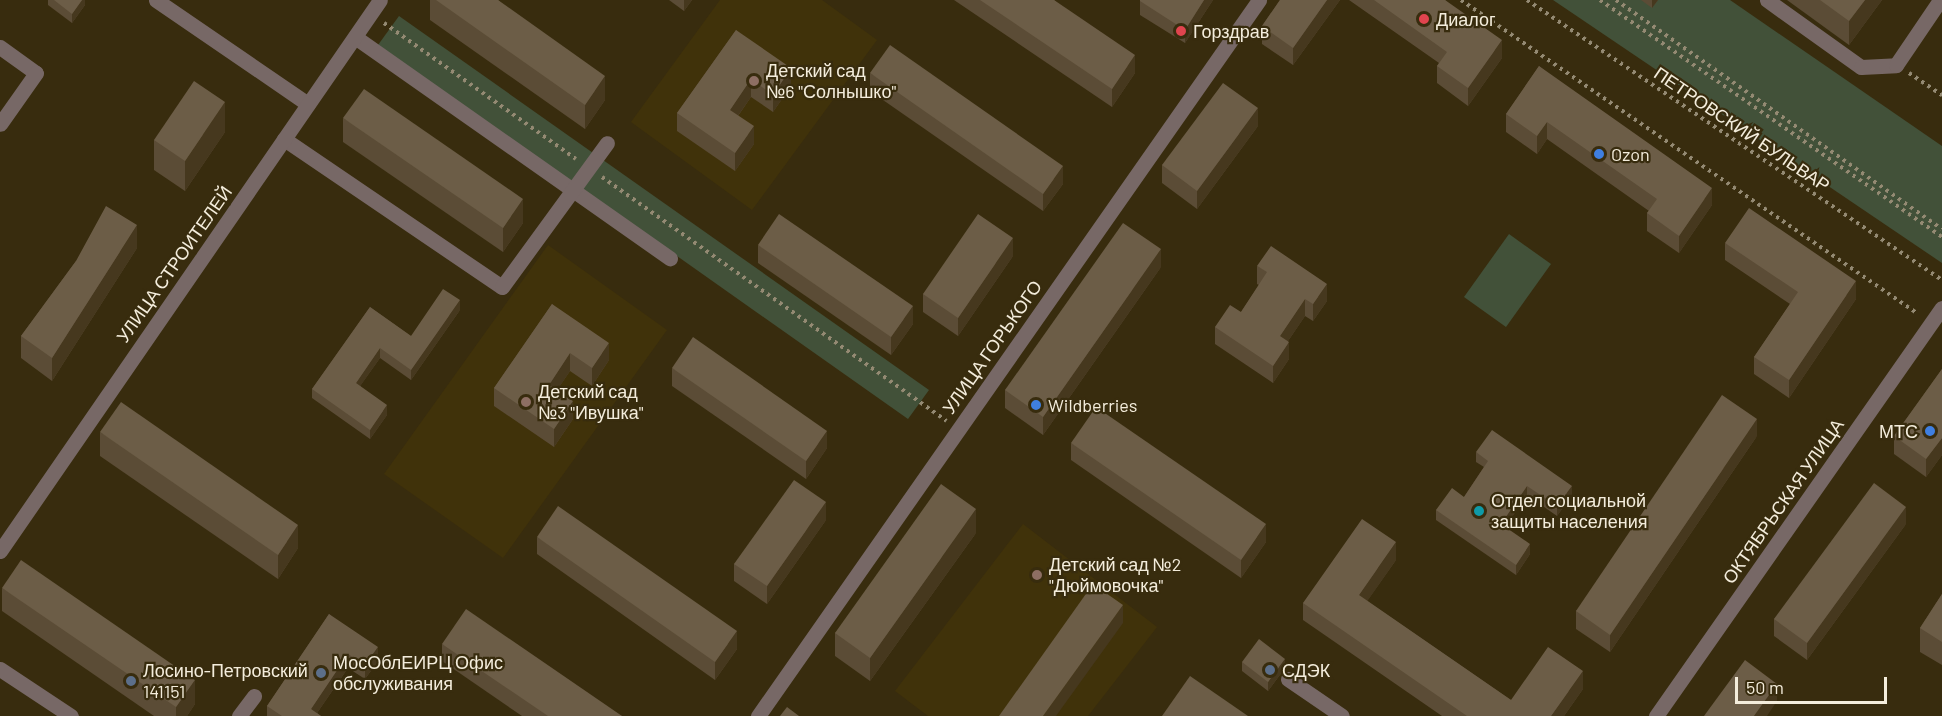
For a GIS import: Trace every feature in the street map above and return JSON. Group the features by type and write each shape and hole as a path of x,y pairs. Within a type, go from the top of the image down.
{"street":[{"path":"156,0 308,104"},
{"name":"УЛИЦА СТРОИТЕЛЕЙ","path":"0,551 380,0"},
{"name":"УЛИЦА ГОРЬКОГО","path":"758,716 1258,0"},
{"path":"1767,0 1861,67 1896,65 1940,0"},
{"path":"355,37 670,258"},
{"path":"0,47 36,73 0,124"},
{"path":"284,139 502,287 571,189 607,143"},
{"name":"ОКТЯБРЬСКАЯ УЛИЦА","path":"1656,716 1942,308"},
{"path":"0,669 71,716"},
{"path":"1288,679 1342,716"},
{"path":"239,716 254,696"}],"path":[{"path":"1461,0 1932,323"},
{"name":"ПЕТРОВСКИЙ БУЛЬВАР","path":"1527,0 1942,280"},
{"path":"1600,0 1942,237"},
{"path":"1616,0 1942,230"},
{"path":"371,14 958,429"},
{"path":"1896,65 1942,95"}],"shaded area":[{"name":"Детский сад №6 \"Солнышко\"","path":"720,0 822,0 877,40 752,210 631,122"},
{"name":"Детский сад №3 \"Ивушка\"","path":"548,245 667,330 503,558 384,474"},
{"name":"Детский сад №2 \"Дюймовочка\"","path":"1023,524 1157,627 1088,716 928,716 895,691"}],"green space":[{"path":"1553,0 1730,0 1942,146 1942,263"},
{"path":"399,16 929,390 908,419 378,45"},
{"path":"1509,234 1551,264 1506,327 1464,297"}],"building":[{"path":"54,0 82,0 72,14"},
{"path":"436,0 498,0 605,76 585,105"},
{"path":"980,0 1054,0 1135,55 1112,89"},
{"path":"1140,0 1204,0 1185,30"},
{"path":"1280,0 1327,0 1293,48 1262,26"},
{"path":"1374,0 1445,0 1502,40 1468,88 1437,66 1447,52"},
{"path":"1820,0 1865,0 1849,21"},
{"name":"Детский сад №6 \"Солнышко\"","path":"736,30 791,68 773,95 751,79 730,110 754,126 735,153 677,113"},
{"path":"890,45 1063,166 1043,194 870,73"},
{"path":"1539,66 1712,188 1679,236 1647,213 1657,199 1547,122 1537,136 1506,114"},
{"path":"194,81 225,102 185,161 154,140"},
{"path":"1223,83 1258,108 1197,191 1162,165"},
{"path":"364,89 523,199 503,228 343,118"},
{"path":"106,206 137,225 52,358 21,336 76,261"},
{"path":"1749,208 1856,281 1789,380 1754,357 1798,292 1725,243"},
{"path":"779,214 913,306 891,337 758,245"},
{"path":"978,214 1013,238 958,318 923,294"},
{"path":"1123,223 1161,249 1043,417 1005,390"},
{"path":"1271,246 1327,284 1313,304 1305,299 1280,336 1289,342 1273,366 1215,327 1230,305 1241,312 1267,272 1257,266"},
{"path":"443,289 460,300 411,370 380,348 356,383 387,405 370,430 312,389 370,307 411,336"},
{"name":"Детский сад №3 \"Ивушка\"","path":"552,304 609,343 592,368 570,353 549,385 573,401 554,429 494,388"},
{"path":"693,337 827,431 806,461 672,368"},
{"path":"1942,369 1942,438 1926,459 1894,436"},
{"path":"1722,395 1757,419 1610,635 1576,611"},
{"path":"121,402 298,525 278,555 100,432"},
{"path":"1096,407 1266,524 1241,560 1071,443"},
{"name":"Отдел социальной защиты населения","path":"1492,430 1572,486 1557,506 1527,486 1501,524 1530,544 1516,565 1436,510 1452,488 1464,497 1488,461 1476,452"},
{"path":"794,480 826,502 767,586 734,564"},
{"path":"1874,483 1906,507 1807,643 1774,619"},
{"path":"941,484 976,509 870,658 835,633"},
{"path":"558,506 737,631 715,662 537,537"},
{"path":"1362,519 1396,542 1359,595 1511,700 1548,647 1583,671 1551,716 1467,716 1303,603"},
{"path":"21,560 195,680 176,707 2,588"},
{"path":"1093,584 1123,605 1043,716 999,716"},
{"path":"1942,594 1942,642 1920,628"},
{"path":"466,609 622,716 548,716 442,644"},
{"name":"МосОблЕИРЦ Офис обслуживания","path":"329,614 378,647 365,665 348,654 311,709 321,716 282,716 267,706"},
{"path":"1259,639 1285,659 1268,682 1242,662"},
{"path":"1745,660 1777,684 1754,716 1704,716"},
{"path":"1190,676 1248,716 1162,716"},
{"path":"787,707 799,716 780,716"}],"place":[{"name":"Диалог","path":"1424,19"},
{"name":"Горздрав","path":"1181,31"},
{"name":"Детский сад №6 \"Солнышко\"","path":"754,81"},
{"name":"Ozon","path":"1599,154"},
{"name":"Детский сад №3 \"Ивушка\"","path":"526,402"},
{"name":"Wildberries","path":"1036,405"},
{"name":"МТС","path":"1930,431"},
{"name":"Отдел социальной защиты населения","path":"1479,511"},
{"name":"Детский сад №2 \"Дюймовочка\"","path":"1037,575"},
{"name":"СДЭК","path":"1270,670"},
{"name":"МосОблЕИРЦ Офис обслуживания","path":"321,673"},
{"name":"Лосино-Петровский 141151","path":"131,681"}]}
